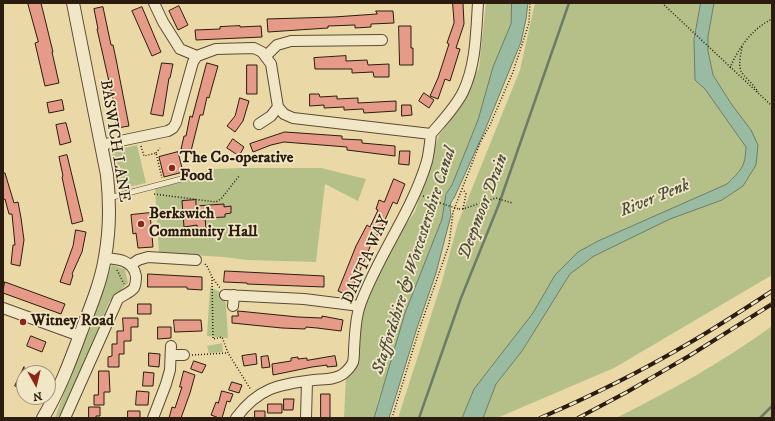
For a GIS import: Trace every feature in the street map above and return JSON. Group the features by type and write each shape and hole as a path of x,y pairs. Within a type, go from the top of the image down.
{"street":[{"name":"BASWICH LANE","path":"43,418 63,381 100,277 109,258 109,198 101,145 73,3"},
{"path":"154,3 163,22 180,49 197,56"},
{"path":"101,145 168,131 173,128 176,123 193,62 197,56 216,49 254,48 266,56 271,64 278,107 284,114 293,118 431,134 463,92 474,56 478,3"},
{"path":"266,56 278,45 291,41 382,40"},
{"path":"259,124 271,116 278,107"},
{"name":"DANTA WAY","path":"236,418 244,406 255,396 268,390 282,385 331,379 341,375 349,369 353,362 360,306 381,258 415,192 427,160 431,134"},
{"path":"131,265 138,260 148,257 196,260"},
{"path":"66,418 118,299 133,289 136,284 135,272 131,265 120,260 109,258"},
{"path":"233,306 229,295 304,299 360,306"},
{"path":"3,308 80,336"},
{"path":"154,418 170,370 171,351 184,355"},
{"path":"306,418 307,381"}],"lane":[{"path":"109,198 185,178"}],"path":[{"path":"392,418 419,330 449,245 453,212 480,143 508,84 521,52 529,23 530,3"},
{"path":"662,3 772,106"},
{"path":"730,68 742,46 763,23 772,19"},
{"path":"742,46 740,63 741,71 754,84 758,93"},
{"path":"140,137 144,156 156,153 160,148"},
{"path":"156,153 163,183"},
{"path":"153,194 216,202 222,199 239,176"},
{"path":"462,209 466,194 463,189"},
{"path":"415,192 440,203 459,209 496,198 512,203"},
{"path":"109,258 128,293"},
{"path":"196,260 207,266 212,277 229,295"},
{"path":"212,277 213,339 222,337 228,353 255,396"},
{"path":"184,355 228,353"}],"shaded area":[{"path":"486,3 512,3 511,24 493,67 478,120 452,185 446,194 442,219 378,401 374,418 344,418 346,375 360,306 381,258 415,212 439,135 450,121 479,68"},
{"path":"512,3 528,3 521,42 485,130 451,202 451,215 436,273 389,418 374,418 405,313 442,219 446,194 452,185 478,120 493,67 511,24"},
{"path":"535,3 701,3 694,40 695,80 705,89 746,147 744,165 727,184 598,241 578,252 555,275 533,313 474,389 462,418 398,418 443,278 458,223 520,70"},
{"path":"701,3 714,3 708,36 708,51 713,75 732,105 751,130 758,145 756,165 743,186 722,200 670,219 594,256 570,274 522,351 496,384 483,418 462,418 474,389 533,313 555,275 578,252 598,241 727,184 741,168 745,160 746,147 705,89 695,80 694,40"},
{"path":"714,3 772,3 772,275 614,368 497,418 483,418 496,384 522,351 570,274 594,256 670,218 722,200 743,186 751,130 732,105 713,75 708,51 708,36"},
{"path":"137,145 146,183 120,189 111,151"},
{"path":"321,168 366,179 358,201 325,184 316,262 247,260 159,253 155,189 211,169"},
{"path":"112,265 125,269 128,283 109,302 61,418 55,418 98,296"},
{"path":"210,287 222,293 226,304 228,338 207,336"},
{"path":"772,326 772,418 616,418 735,352"},
{"path":"222,343 223,352 209,353 207,346"}],"building":[{"path":"28,3 41,3 59,83 45,86 35,43 38,42"},
{"path":"453,3 463,3 464,24 456,48 460,49 450,81 445,79 438,99 430,96 438,78 449,44 447,43 454,23"},
{"path":"179,6 188,25 178,30 169,11"},
{"path":"103,7 111,45 113,45 129,126 117,128 113,108 115,108 97,29 94,9"},
{"path":"142,7 161,52 152,56 132,11"},
{"path":"376,11 393,11 394,23 371,24 371,27 355,28 355,25 328,26 328,28 268,32 267,19 377,14"},
{"path":"261,26 262,37 196,40 195,30 220,29 220,27"},
{"path":"399,26 411,26 413,65 400,65"},
{"path":"346,56 346,61 367,60 368,65 389,64 389,77 374,77 373,72 352,73 352,69 315,69 314,58"},
{"path":"162,63 173,64 169,78 163,116 151,114"},
{"path":"207,63 218,66 209,98 207,97 203,115 200,115 191,151 181,149 184,136 186,136 190,116 192,117"},
{"path":"247,65 257,65 257,94 247,94"},
{"path":"424,93 434,100 429,108 419,101"},
{"path":"310,94 319,94 320,97 337,96 337,99 358,98 358,103 396,101 396,111 364,113 363,109 344,110 344,107 324,108 324,105 310,106"},
{"path":"240,98 249,101 243,121 235,132 227,126 235,116"},
{"path":"62,100 64,110 49,113 47,103"},
{"path":"402,105 411,105 412,115 402,116"},
{"path":"66,123 71,142 60,145 56,125"},
{"path":"285,132 342,136 342,139 362,140 362,143 395,146 395,156 347,150 347,147 284,142 253,152 250,144"},
{"path":"233,139 244,147 239,156 227,148"},
{"path":"400,151 410,151 409,165 399,164"},
{"name":"The Co-operative Food","path":"178,152 183,172 164,177 159,157"},
{"path":"67,155 83,221 72,224 59,157"},
{"path":"3,173 5,173 14,203 18,202 21,218 24,240 20,266 11,264 13,245 15,245 12,214 9,214 5,199 3,200"},
{"path":"394,179 405,184 397,204 393,202 380,231 379,230 375,240 373,240 349,296 338,291 356,246 367,225 370,227 378,210 376,209 379,200 384,202"},
{"path":"196,200 196,206 224,204 224,207 231,206 231,213 225,214 225,217 205,218 206,228 197,229 197,225 184,227 182,201"},
{"name":"Berkswich Community Hall","path":"150,213 153,247 138,248 136,233 133,234 131,215"},
{"path":"76,230 86,232 82,252 72,274 70,285 60,282 73,246"},
{"path":"225,271 324,276 324,287 224,282"},
{"path":"148,274 202,277 202,290 187,289 187,287 148,287"},
{"path":"5,282 65,304 61,314 3,293"},
{"path":"138,304 151,304 151,314 138,314"},
{"path":"238,311 298,317 322,318 322,316 343,320 341,331 306,327 305,329 282,328 232,323 232,316 238,316"},
{"path":"123,318 138,318 138,327 131,327 131,341 124,341 124,354 119,354 119,367 108,367 108,357 112,356 112,344 117,344 117,331 123,331"},
{"path":"174,320 201,320 202,331 175,332"},
{"path":"158,327 171,327 171,338 158,339"},
{"path":"31,336 46,342 42,352 27,346"},
{"path":"149,353 160,354 159,367 149,366"},
{"path":"256,354 257,364 244,366 242,356"},
{"path":"268,356 270,367 262,368 261,357"},
{"path":"335,356 337,366 327,367 327,365 312,367 273,375 272,364 291,361 291,358 307,358 307,360"},
{"path":"194,361 206,365 202,373 191,369"},
{"path":"99,371 109,371 110,392 104,392 104,405 94,405 94,395 98,395"},
{"path":"184,371 195,375 190,393 181,418 169,418 172,407 175,408 182,387 180,387"},
{"path":"144,372 154,373 153,386 143,386"},
{"path":"232,382 242,385 239,393 229,390"},
{"path":"137,391 149,392 148,405 136,405"},
{"path":"222,391 233,394 230,402 227,401 222,418 219,418 211,415 216,402 218,403"},
{"path":"321,394 330,394 330,418 321,418"},
{"path":"284,399 294,399 293,410 284,410"},
{"path":"268,404 282,404 282,413 268,413"},
{"path":"89,407 100,407 100,416 96,416 96,418 89,418"},
{"path":"128,411 140,411 140,418 128,418"},
{"path":"255,411 265,411 265,418 255,418"}],"waterway":[{"name":"Deepmoor Drain","path":"419,418 461,298 499,204 569,3"},
{"path":"760,418 772,406"}],"railway":[{"path":"540,418 649,366 706,333 772,291"},
{"path":"578,418 689,356 772,304"}],"place":[{"name":"The Co-operative Food","path":"172,168"},
{"name":"Berkswich Community Hall","path":"141,224"},
{"name":"Witney Road","path":"23,322"}],"water label":[{"name":"River Penk","path":"655,199"},
{"name":"Staffordshire & Worcestershire Canal","path":"415,261"}]}
